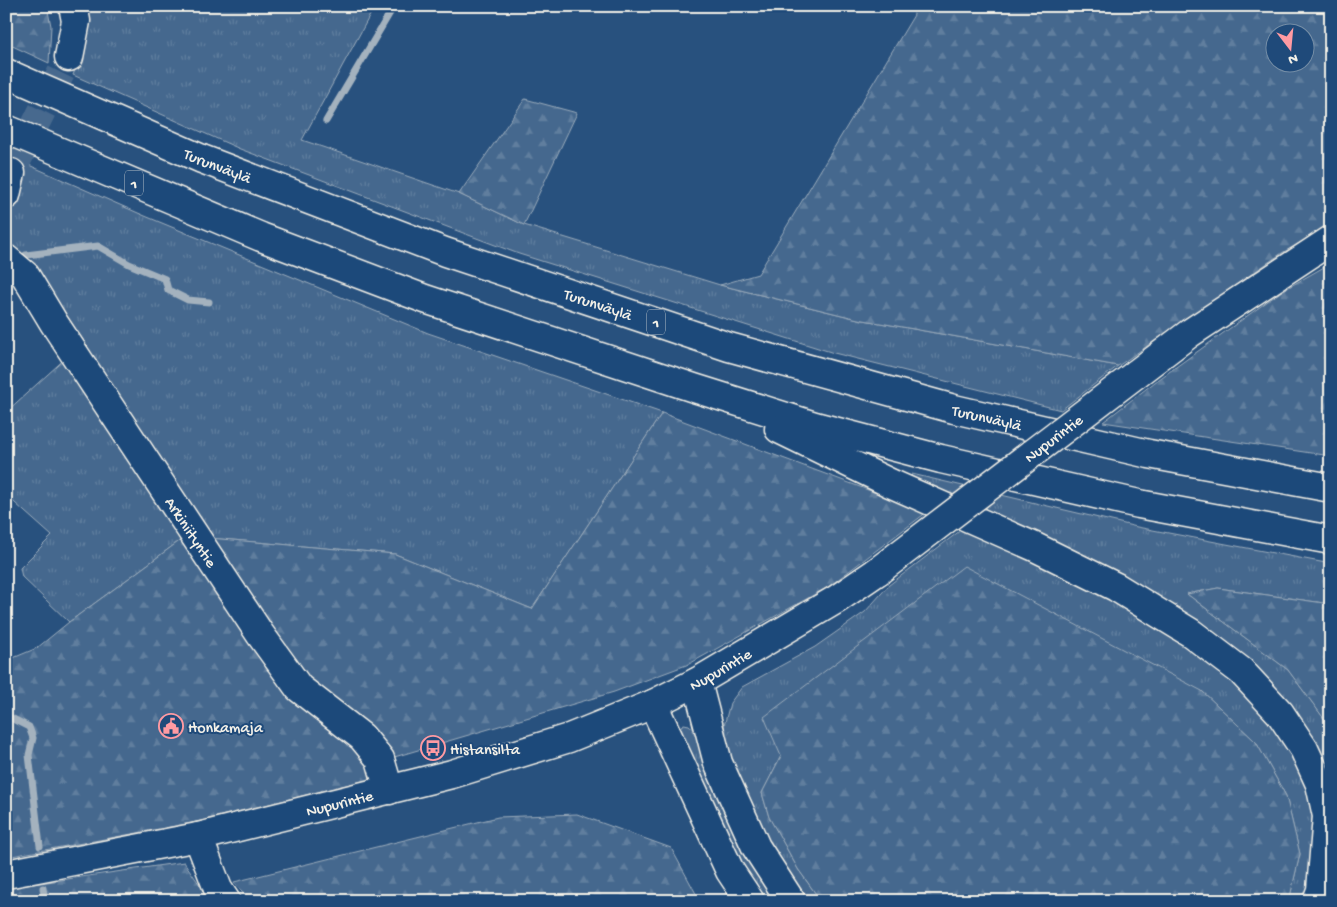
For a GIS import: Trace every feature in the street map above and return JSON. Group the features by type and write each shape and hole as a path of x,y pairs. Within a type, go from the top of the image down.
{"main road":[{"path":"69,58 76,21 73,6"},
{"name":"Turunväylä","path":"6,74 202,159 445,252 729,347 954,409 1148,454 1331,488"},
{"name":"1","path":"6,129 261,237 425,299 815,426 941,459 1138,504 1331,540"},
{"name":"Nupurintie","path":"6,874 198,837 452,774 569,738 653,704 697,682 837,598 878,571 1198,328 1331,240"},
{"name":"Arkiniityntie","path":"6,259 25,275 54,323 260,634 299,688 362,737 380,759 389,790"},
{"path":"694,388 890,483 1034,547 1116,587 1191,633 1240,671 1280,713 1304,749 1320,784 1327,816 1321,890 1317,901"},
{"path":"697,682 718,762 756,847 791,901"},
{"path":"653,704 730,871 750,901"},
{"path":"198,837 218,889 226,901"}],"green space":[{"path":"6,6 47,6 51,26 49,63 6,43"},
{"path":"85,6 375,6 302,140 459,194 524,225 720,285 858,319 1118,366 1061,410 834,353 519,254 240,149 73,75 86,43"},
{"path":"913,6 1331,6 1331,225 1282,253 1118,366 858,319 720,285 758,274 914,15"},
{"path":"525,99 577,113 524,225 459,194"},
{"path":"6,155 145,216 428,333 662,413 532,609 395,554 209,538 43,279 6,247"},
{"path":"1331,263 1331,456 1103,422 1155,382 1282,291"},
{"path":"68,356 189,534 69,622 22,577 20,568 52,536 6,495 6,412"},
{"path":"662,413 927,512 828,587 689,664 614,692 391,758 312,688 209,538 395,554 532,609"},
{"path":"912,474 1137,527 1331,564 1331,604 1218,588 1187,594 1288,670 1331,728 1331,789 1312,744 1106,571 911,477"},
{"path":"965,527 1106,594 1214,662 1276,725 1304,773 1314,804 1317,847 1307,901 1289,901 1300,854 1286,796 1256,742 1202,691 781,756 762,793 769,817 798,869 821,901 807,901 791,880 755,820 728,752 724,726 730,703 742,687 815,647 865,612 889,585"},
{"path":"189,534 373,763 371,779 192,823 6,857 6,661 37,648 69,622"},
{"path":"964,566 1202,691 1256,742 1286,796 1300,854 1289,901 821,901 798,869 769,817 762,793 781,756 764,717"},
{"path":"1218,588 1331,604 1331,728 1288,670 1187,594"},
{"path":"684,724 689,725 695,730 741,840 779,901 763,901 729,843 680,731 681,726"},
{"path":"577,814 671,848 700,901 249,901 234,882 498,817"},
{"path":"184,862 211,901 6,901 6,888"}],"waterway":[{"path":"326,121 394,6"},
{"path":"26,255 98,246 129,264 165,279 168,290 188,300 209,302"},
{"path":"6,719 11,718 29,727 33,738 29,755 40,846"},
{"path":"43,888 45,901"}],"tunnel":[{"path":"11,173 69,57"}],"place":[{"name":"Honkamaja","path":"171,726"},
{"name":"Histansilta","path":"433,748"}]}
